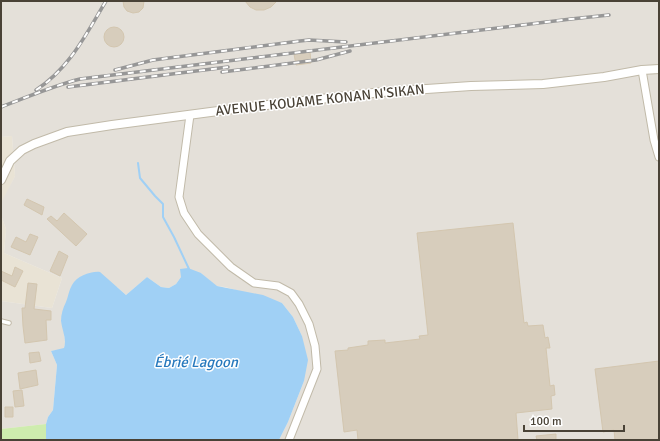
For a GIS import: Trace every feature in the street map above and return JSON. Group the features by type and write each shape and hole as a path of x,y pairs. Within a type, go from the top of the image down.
{"street":[{"name":"AVENUE KOUAME KONAN N'SIKAN","path":"1,180 10,161 22,150 67,132 190,115 382,92 471,86 543,84 659,69"},
{"path":"642,70 654,140 659,157"},
{"path":"190,115 179,197 184,213 198,234 231,267 254,283 278,286 291,293 310,324 315,346 317,369 289,440"}],"lane":[{"path":"1,320 9,323"}],"shaded area":[{"path":"1,1 659,1 659,440 279,440 288,422 304,381 302,336 293,317 282,303 225,287 216,286 201,273 181,277 176,284 169,288 161,287 147,277 126,295 117,287 61,320 64,329 65,344 64,349 51,351 57,365 53,410 48,417 46,424 1,429 1,301 52,308 62,278 4,253 6,229 1,215 1,203 15,176 12,136 1,137"},
{"path":"12,136 15,176 1,207 1,137"},
{"path":"1,215 6,229 4,253 62,278 52,308 1,301"}],"green space":[{"path":"46,424 46,440 1,440 1,429"}],"water":[{"name":"Ébrié Lagoon","path":"188,268 201,273 217,286 263,295 282,303 293,317 302,336 308,360 304,381 288,422 279,440 46,440 46,424 48,417 53,410 57,365 51,351 64,348 65,345 61,316 70,289 74,282 84,275 93,272 100,272 126,295 147,277 161,287 169,288 176,284 181,277 180,269"}],"building":[{"path":"123,1 144,1 143,8 139,12 133,13 127,11 124,7"},
{"path":"245,1 277,1 271,7 264,10 256,10 250,7"},
{"path":"114,27 121,30 124,37 121,44 114,47 107,44 104,37 107,30"},
{"path":"310,52 311,63 296,65 294,54"},
{"path":"27,199 44,207 42,215 24,205"},
{"path":"64,213 87,234 76,246 47,219 51,216 57,221"},
{"path":"513,223 524,323 527,322 528,326 543,325 545,338 548,337 550,348 546,348 550,386 554,385 555,395 551,396 552,409 516,413 518,440 358,440 357,430 344,432 335,351 348,350 348,348 368,345 368,341 385,340 385,343 420,339 419,336 428,335 417,233"},
{"path":"30,234 38,237 30,255 11,247 16,237 26,242"},
{"path":"59,251 68,256 60,276 50,271"},
{"path":"15,267 23,271 15,287 1,280 1,271 12,276"},
{"path":"28,283 37,284 34,309 51,311 51,320 46,320 47,340 25,343 22,308 25,308"},
{"path":"39,352 41,361 30,363 29,353"},
{"path":"659,361 659,440 615,440 614,430 603,432 595,369"},
{"path":"36,370 38,385 20,389 18,373"},
{"path":"22,390 24,406 15,407 13,391"},
{"path":"5,407 13,407 13,417 5,417"},
{"path":"556,434 556,440 537,440 536,436"}],"waterway":[{"path":"138,163 140,178 163,204 163,217 189,269"}],"railway":[{"path":"36,90 48,81 68,61 84,38 106,1"},
{"path":"1,107 50,88 80,79 609,15"},
{"path":"115,70 153,60 300,41 346,42"},
{"path":"222,72 316,60 350,51"},
{"path":"68,87 228,67"}]}
